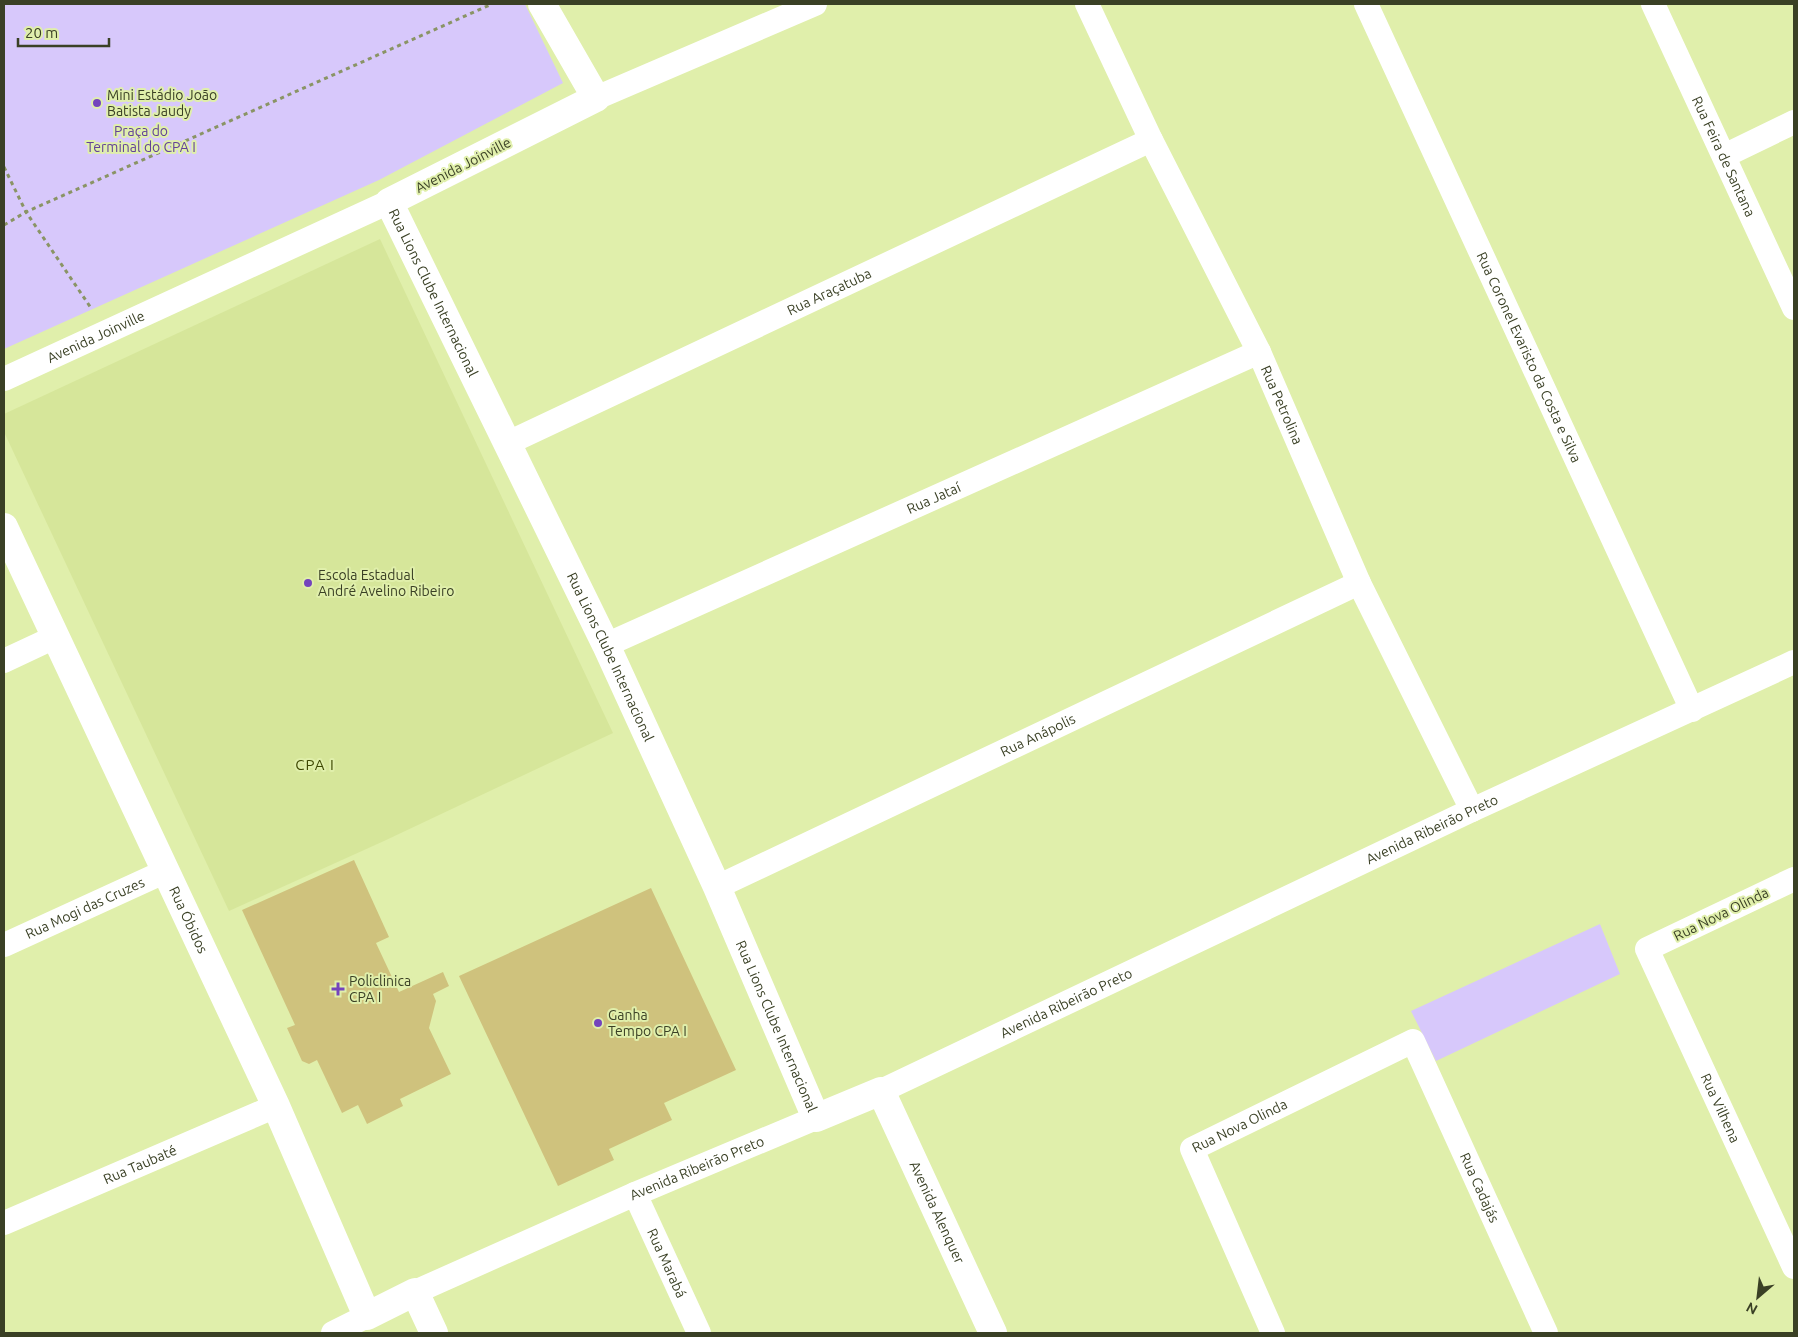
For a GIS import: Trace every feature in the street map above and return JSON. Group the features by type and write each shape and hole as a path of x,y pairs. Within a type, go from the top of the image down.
{"street":[{"path":"542,4 596,98"},
{"name":"Avenida Joinville","path":"4,379 389,202 596,98 815,4"},
{"name":"Rua Petrolina","path":"1086,4 1151,140 1259,352 1360,583 1472,810"},
{"name":"Rua Coronel Evaristo da Costa e Silva","path":"1366,4 1692,710"},
{"name":"Rua Feira de Santana","path":"1653,4 1794,308"},
{"path":"1724,156 1794,122"},
{"name":"Rua Araçatuba","path":"508,443 1151,140"},
{"name":"Rua Lions Clube Internacional","path":"389,202 606,645 717,887 816,1118"},
{"name":"Rua Jataí","path":"606,645 1259,352"},
{"name":"Rua Óbidos","path":"4,527 276,1106 367,1316"},
{"name":"Rua Anápolis","path":"717,887 1360,583"},
{"path":"4,661 55,637"},
{"name":"Avenida Ribeirão Preto","path":"333,1333 415,1292 635,1194 881,1090 1472,810 1794,662"},
{"name":"Rua Mogi das Cruzes","path":"4,946 166,871"},
{"name":"Rua Nova Olinda","path":"1647,949 1794,879"},
{"name":"Rua Vilhena","path":"1647,949 1794,1267"},
{"name":"Rua Nova Olinda","path":"1273,1333 1192,1150 1413,1041"},
{"name":"Rua Cadajás","path":"1413,1041 1546,1333"},
{"name":"Avenida Alenquer","path":"881,1090 993,1333"},
{"name":"Rua Taubaté","path":"4,1223 276,1106"},
{"name":"Rua Marabá","path":"635,1194 699,1333"},
{"path":"415,1292 434,1333"}],"path":[{"path":"4,225 26,212 492,4"},
{"path":"4,166 26,212 106,332"}],"shaded area":[{"name":"Escola Estadual André Avelino Ribeiro","path":"380,239 613,733 384,841 229,911 4,432 4,414"}],"green space":[{"name":"Praça do Terminal do CPA I","path":"4,4 525,4 563,83 379,180 4,349"},
{"path":"1600,924 1620,974 1436,1061 1411,1011"}],"building":[{"name":"Policlinica CPA I","path":"354,860 389,937 376,943 399,992 443,972 449,986 433,994 436,1001 429,1028 451,1074 400,1099 403,1106 367,1124 358,1105 342,1113 317,1060 309,1064 302,1061 287,1028 295,1025 242,910"},
{"name":"Ganha Tempo CPA I","path":"651,888 736,1070 664,1103 672,1120 609,1149 614,1160 558,1186 459,976"}],"place":[{"name":"Mini Estádio João Batista Jaudy","path":"97,103"},
{"name":"Escola Estadual André Avelino Ribeiro","path":"308,583"},
{"name":"Policlinica CPA I","path":"338,989"},
{"name":"Ganha Tempo CPA I","path":"598,1023"}],"district":[{"name":"CPA I","path":"315,764"}]}
